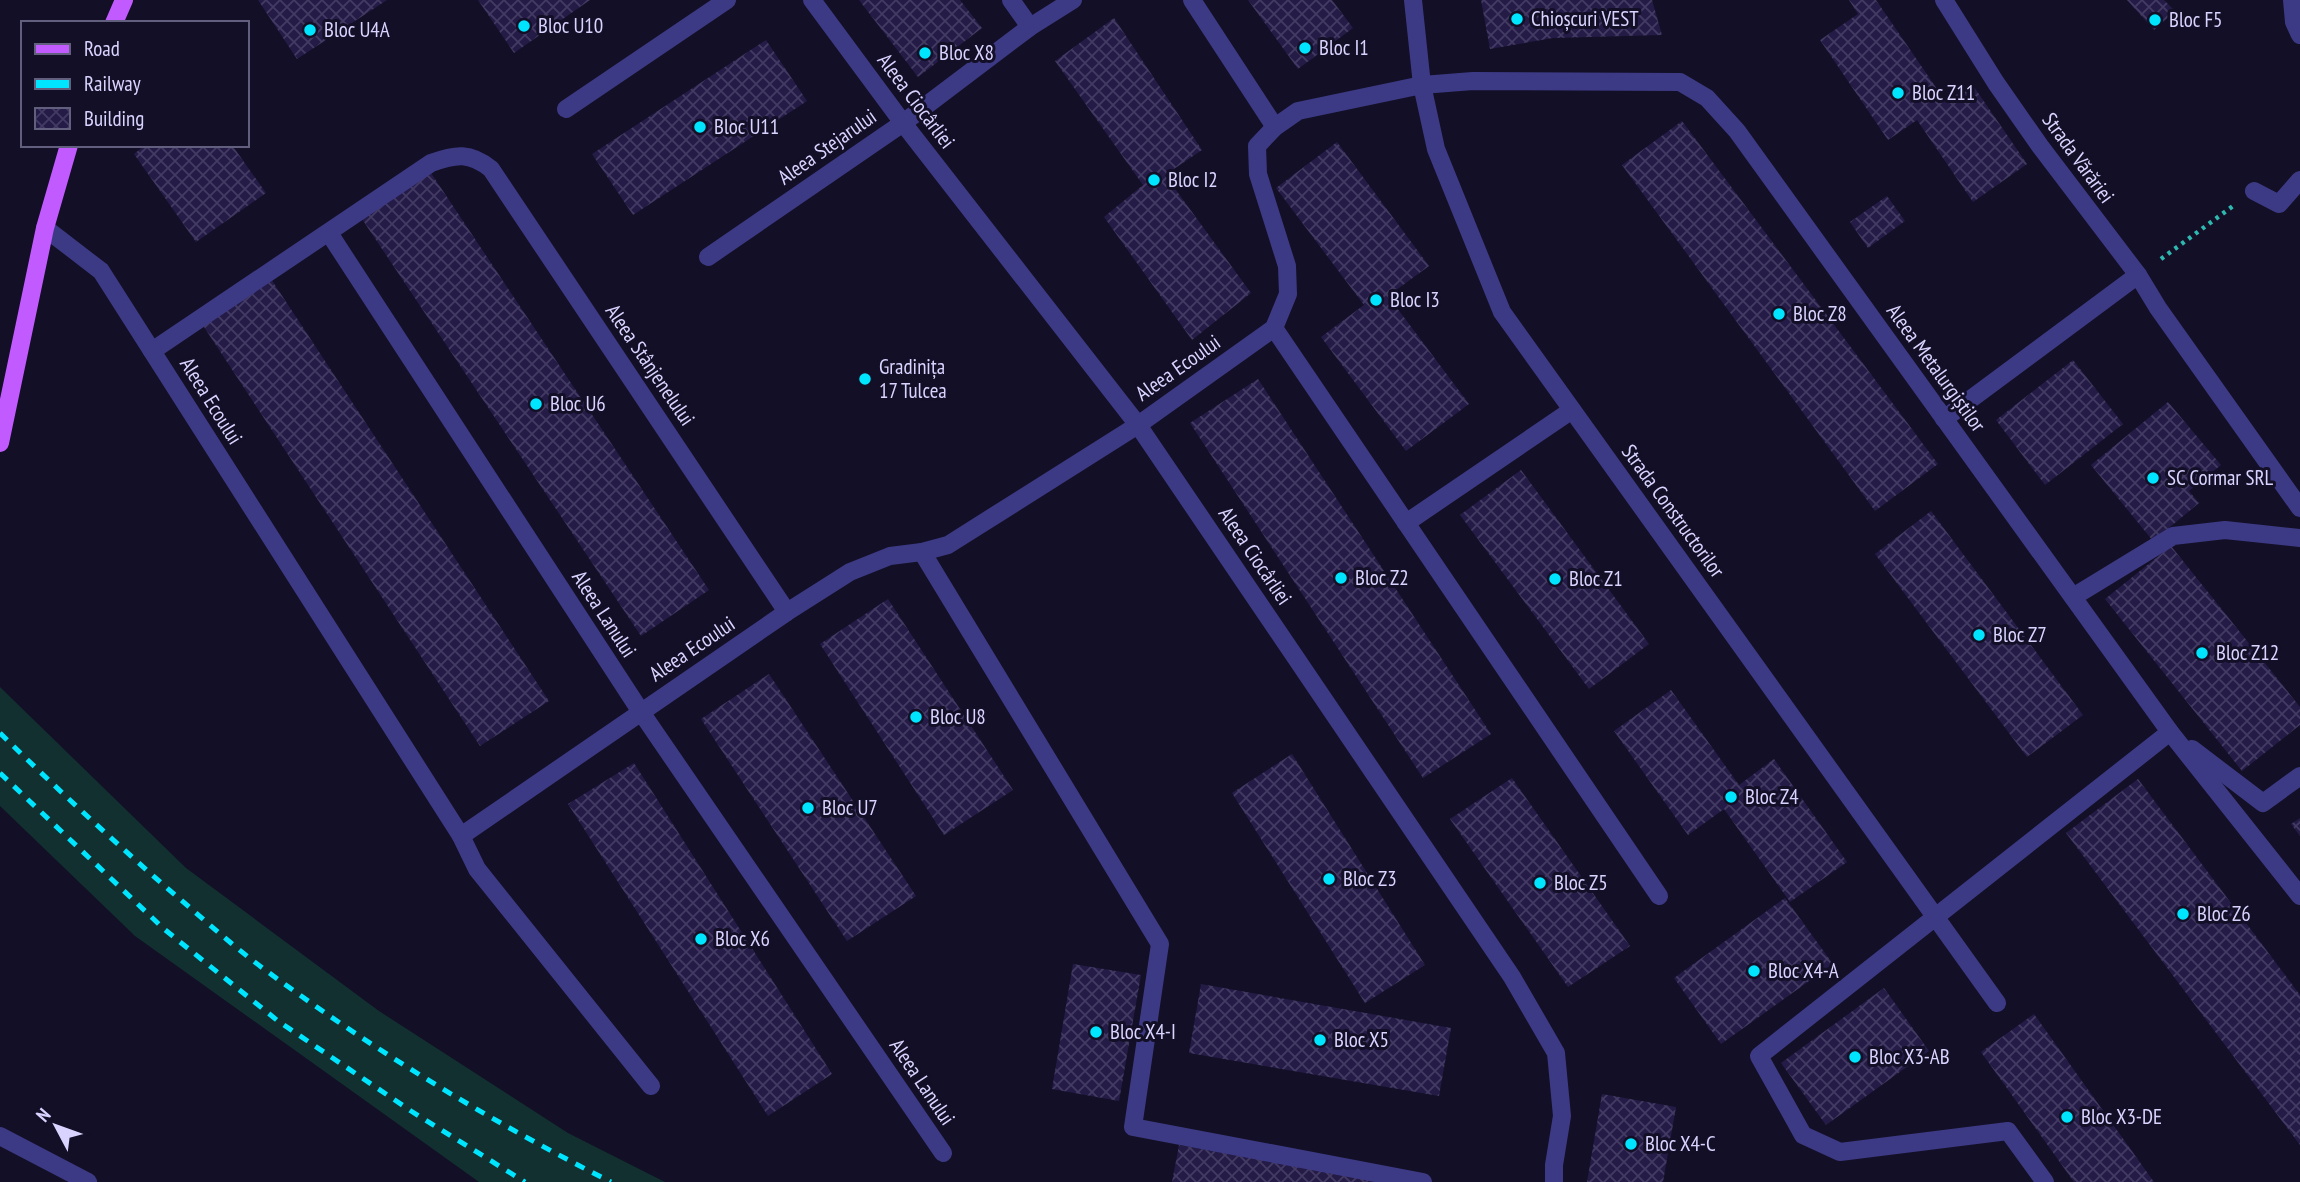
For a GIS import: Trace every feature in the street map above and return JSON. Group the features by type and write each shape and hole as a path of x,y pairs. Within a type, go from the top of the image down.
{"main road":[{"path":"115,21 124,0"},
{"path":"0,439 45,228 68,147"}],"street":[{"path":"566,109 727,0"},
{"name":"Aleea Ciocârliei","path":"812,0 902,123 1138,425 1504,966 1556,1053 1562,1116 1554,1182"},
{"path":"1011,0 1030,27"},
{"name":"Aleea Stejarului","path":"708,257 902,123 1030,27 1073,0"},
{"path":"1192,0 1275,127"},
{"name":"Strada Constructorilor","path":"1413,0 1422,85 1436,149 1502,312 1997,1003"},
{"name":"Strada Vărăriei","path":"1944,0 1996,83 2040,146 2138,275 2179,339 2300,508"},
{"path":"2292,0 2294,22 2300,35"},
{"name":"Aleea Metalurgiștilor","path":"1422,85 1474,81 1680,82 1707,97 1737,131 2170,732 2300,896"},
{"path":"1422,85 1298,111 1275,127 1257,146 1258,174 1287,266 1288,294 1274,328 1659,896"},
{"name":"Aleea Stânjenelului","path":"329,233 431,163 448,157 466,156 479,159 492,169 787,612"},
{"path":"2254,191 2278,204 2300,180"},
{"name":"Aleea Ecoului","path":"45,228 101,271 461,836 787,612 850,572 890,556 948,545 1138,425 1274,328"},
{"path":"152,351 329,233"},
{"name":"Aleea Lanului","path":"329,233 641,712 943,1153"},
{"path":"1944,419 2138,275"},
{"path":"1406,523 1572,410"},
{"path":"2073,597 2173,536 2225,530 2300,538"},
{"path":"922,552 1160,944 1133,1127 1423,1182"},
{"path":"2045,1182 2008,1131 1840,1152 1803,1135 1759,1056 2170,732 2263,803 2300,776"},
{"path":"461,836 477,869 651,1086"},
{"path":"0,1136 88,1182"}],"path":[{"path":"2138,275 2254,191"}],"green space":[{"path":"0,687 186,868 379,1011 568,1133 665,1182 479,1182 135,936 0,806"}],"building":[{"name":"Bloc U4A","path":"258,0 387,0 297,59"},
{"name":"Bloc U10","path":"478,0 590,0 514,53"},
{"name":"Bloc X8","path":"859,0 960,0 982,28 918,77"},
{"name":"Bloc I1","path":"1248,0 1332,0 1353,28 1298,69"},
{"path":"1481,0 1652,0 1662,35 1553,38 1490,49"},
{"name":"Bloc Z11","path":"1849,0 1876,0 1946,102 1972,84 2027,164 1973,202 1917,120 1888,140 1820,40 1858,14"},
{"name":"Bloc F5","path":"2127,0 2164,0 2175,11 2154,30"},
{"name":"Bloc I2","path":"1114,18 1202,150 1165,175 1251,293 1192,340 1104,217 1143,185 1055,61"},
{"name":"Bloc U11","path":"766,40 807,101 633,215 592,154"},
{"name":"Bloc Z8","path":"1682,121 1938,464 1875,511 1622,165"},
{"name":"Bloc I3","path":"1337,142 1429,266 1388,296 1469,404 1406,451 1321,337 1364,305 1276,188"},
{"path":"143,147 233,147 266,193 196,242 134,154"},
{"name":"Bloc U6","path":"431,173 709,590 641,636 362,219"},
{"path":"1887,196 1905,221 1868,248 1850,222"},
{"path":"271,279 549,701 480,746 202,324"},
{"path":"2073,360 2123,424 2045,485 1996,420"},
{"name":"Bloc Z2","path":"1258,379 1491,734 1423,778 1190,423"},
{"name":"SC Cormar SRL","path":"2168,402 2221,465 2189,491 2199,503 2153,541 2091,465"},
{"name":"Bloc Z1","path":"1521,470 1649,644 1589,689 1460,515"},
{"name":"Bloc Z7","path":"1931,511 2083,715 2027,757 1875,554"},
{"name":"Bloc Z12","path":"2171,546 2300,707 2300,725 2242,771 2105,599"},
{"name":"Bloc U8","path":"888,599 1013,790 944,835 820,644"},
{"name":"Bloc U7","path":"769,674 916,896 847,941 701,719"},
{"name":"Bloc Z4","path":"1671,690 1739,785 1774,759 1847,862 1790,902 1724,809 1688,835 1614,731"},
{"name":"Bloc Z3","path":"1292,754 1425,965 1365,1003 1232,793"},
{"name":"Bloc X6","path":"634,763 832,1074 768,1116 568,804"},
{"name":"Bloc Z5","path":"1512,778 1630,946 1568,987 1450,819"},
{"name":"Bloc Z6","path":"2138,779 2300,995 2300,1145 2066,833"},
{"path":"2300,818 2300,836 2291,824"},
{"name":"Bloc X4-A","path":"1785,898 1833,964 1721,1044 1674,978"},
{"name":"Bloc X4-I","path":"1073,964 1141,975 1119,1101 1052,1089"},
{"name":"Bloc X5","path":"1201,984 1451,1028 1439,1096 1189,1053"},
{"name":"Bloc X3-AB","path":"1884,988 1929,1051 1826,1125 1781,1063"},
{"name":"Bloc X3-DE","path":"2034,1014 2154,1182 2074,1182 1981,1052"},
{"name":"Bloc X4-C","path":"1602,1094 1676,1107 1663,1182 1587,1182"},
{"path":"1179,1145 1383,1181 1383,1182 1172,1182"}],"railway":[{"path":"0,733 82,812 227,940 264,969 347,1028 433,1083 611,1182"},
{"path":"0,773 164,929 278,1021 411,1111 525,1182"}],"place":[{"name":"Chioșcuri VEST","path":"1517,19"},
{"name":"Bloc F5","path":"2155,20"},
{"name":"Bloc U10","path":"524,26"},
{"name":"Bloc U4A","path":"310,30"},
{"name":"Bloc I1","path":"1305,48"},
{"name":"Bloc X8","path":"925,53"},
{"name":"Bloc Z11","path":"1898,93"},
{"name":"Bloc U11","path":"700,127"},
{"name":"Bloc I2","path":"1154,180"},
{"name":"Bloc I3","path":"1376,300"},
{"name":"Bloc Z8","path":"1779,314"},
{"name":"Gradinița 17 Tulcea","path":"865,379"},
{"name":"Bloc U6","path":"536,404"},
{"name":"SC Cormar SRL","path":"2153,478"},
{"name":"Bloc Z2","path":"1341,578"},
{"name":"Bloc Z1","path":"1555,579"},
{"name":"Bloc Z7","path":"1979,635"},
{"name":"Bloc Z12","path":"2202,653"},
{"name":"Bloc U8","path":"916,717"},
{"name":"Bloc Z4","path":"1731,797"},
{"name":"Bloc U7","path":"808,808"},
{"name":"Bloc Z3","path":"1329,879"},
{"name":"Bloc Z5","path":"1540,883"},
{"name":"Bloc Z6","path":"2183,914"},
{"name":"Bloc X6","path":"701,939"},
{"name":"Bloc X4-A","path":"1754,971"},
{"name":"Bloc X4-I","path":"1096,1032"},
{"name":"Bloc X5","path":"1320,1040"},
{"name":"Bloc X3-AB","path":"1855,1057"},
{"name":"Bloc X3-DE","path":"2067,1117"},
{"name":"Bloc X4-C","path":"1631,1144"}]}
